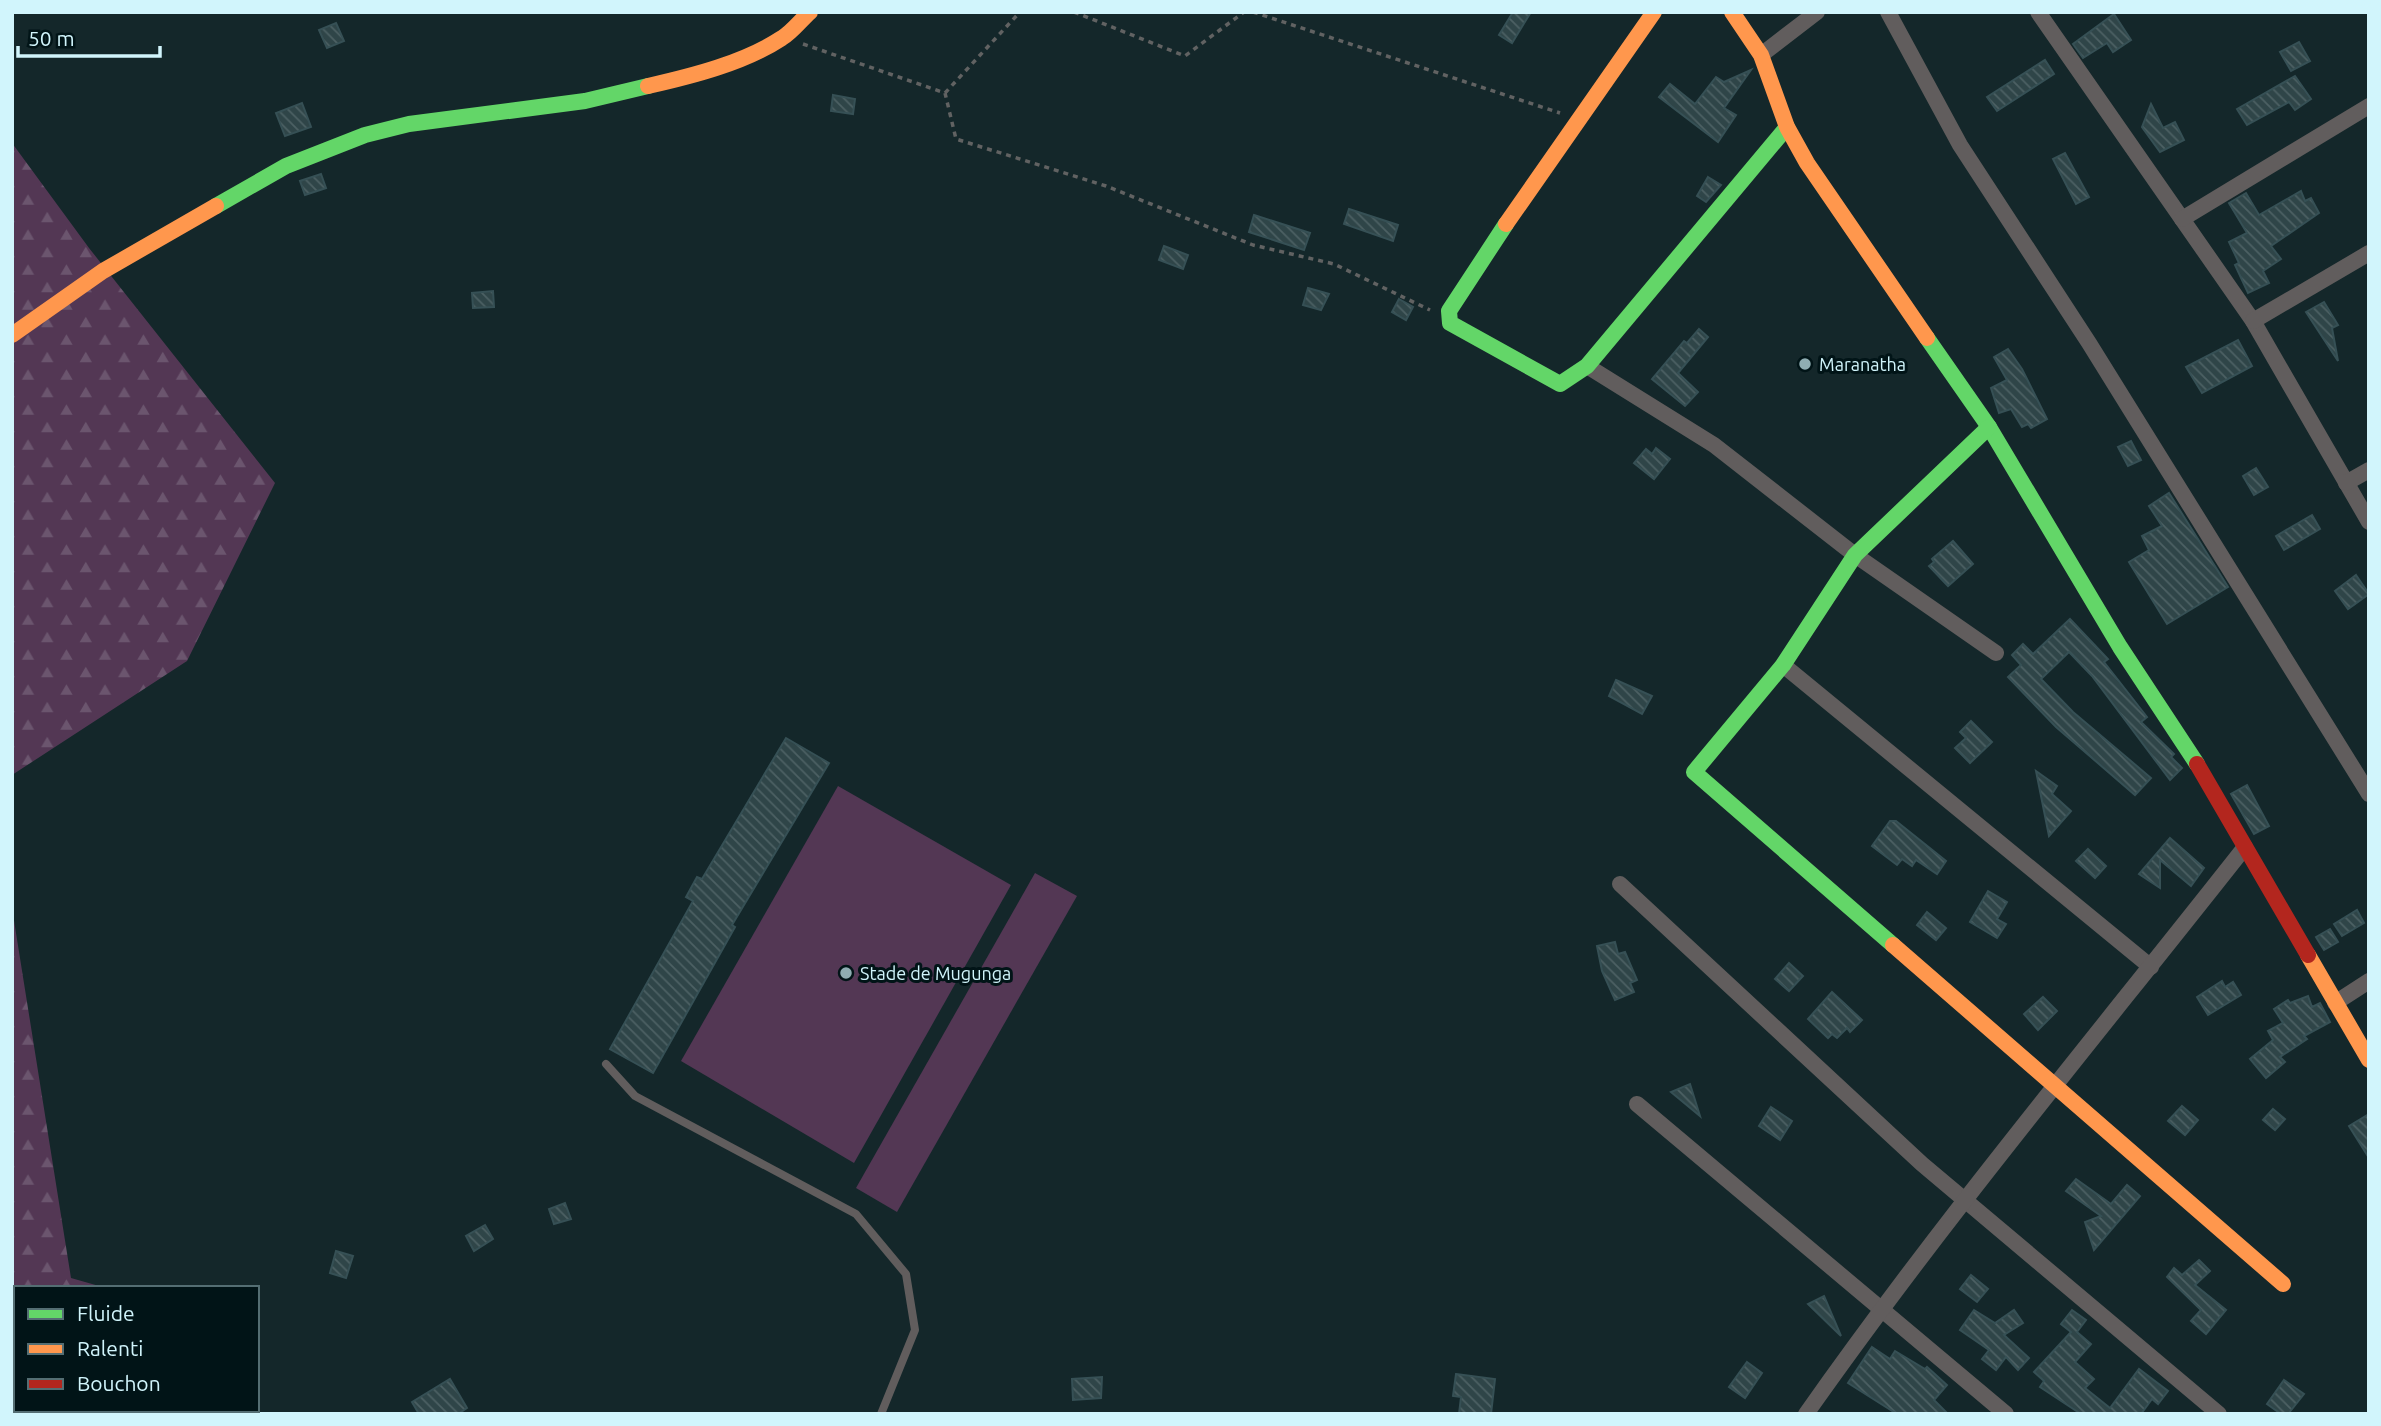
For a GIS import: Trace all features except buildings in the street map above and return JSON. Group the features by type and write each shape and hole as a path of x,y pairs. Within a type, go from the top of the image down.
{"street":[{"path":"12,335 103,271 212,206 286,166 354,139 409,124 472,118 585,101 680,79 747,55 783,37 810,12"},
{"path":"1654,12 1468,278 1449,312 1450,323 1560,384 1587,366 1787,127"},
{"path":"1732,12 1761,55 1787,127 1807,163 1989,427 2120,647 2190,752 2369,1060"},
{"path":"1761,55 1817,12"},
{"path":"1888,12 1960,145 2096,354 2369,794"},
{"path":"2038,12 2253,321 2369,522"},
{"path":"2182,219 2369,106"},
{"path":"2253,321 2369,253"},
{"path":"1587,366 1714,445 1855,555 1996,653"},
{"path":"1989,427 1855,555 1783,665 1694,772 2283,1284"},
{"path":"2346,483 2369,471"},
{"path":"1783,665 2151,967"},
{"path":"1805,1414 1882,1306 2053,1084 2151,967 2245,847"},
{"path":"1620,884 1922,1164 2219,1414"},
{"path":"2335,1003 2369,981"},
{"path":"1637,1104 1882,1306 2006,1414"}],"lane":[{"path":"606,1064 635,1096 856,1214 906,1274 915,1330 881,1414"}],"path":[{"path":"945,93 1020,12"},
{"path":"1074,12 1185,56 1244,12"},
{"path":"1252,12 1578,119"},
{"path":"783,37 945,93"},
{"path":"945,93 956,139 1106,186 1254,245 1334,264 1427,308 1450,323"}],"green space":[{"path":"12,143 89,248 275,483 187,661 12,775"},
{"name":"Stade de Mugunga","path":"838,786 1011,885 854,1163 681,1061"},
{"path":"1035,873 1077,896 897,1212 856,1188"},
{"path":"12,908 71,1278 99,1286 14,1286 14,1412 223,1414 12,1414"}],"traffic: fast":[{"path":"216,206 286,166 365,135 409,124 585,101 648,86"},
{"path":"1506,224 1449,311 1450,323 1560,384 1587,366 1787,127"},
{"path":"1927,338 1989,427 2120,647 2197,764"},
{"path":"1893,945 1694,772 1783,665 1855,555 1989,427"}],"traffic: slow":[{"path":"648,86 700,73 751,55 786,35 810,12"},
{"path":"1506,224 1654,12"},
{"path":"1732,12 1761,55 1787,127 1807,163 1927,338"},
{"path":"12,335 103,271 216,206"},
{"path":"1893,945 2283,1284"},
{"path":"2308,955 2369,1060"}],"traffic: jam":[{"path":"2197,764 2308,955"}],"place":[{"name":"Maranatha","path":"1805,364"},
{"name":"Stade de Mugunga","path":"846,973"}]}
